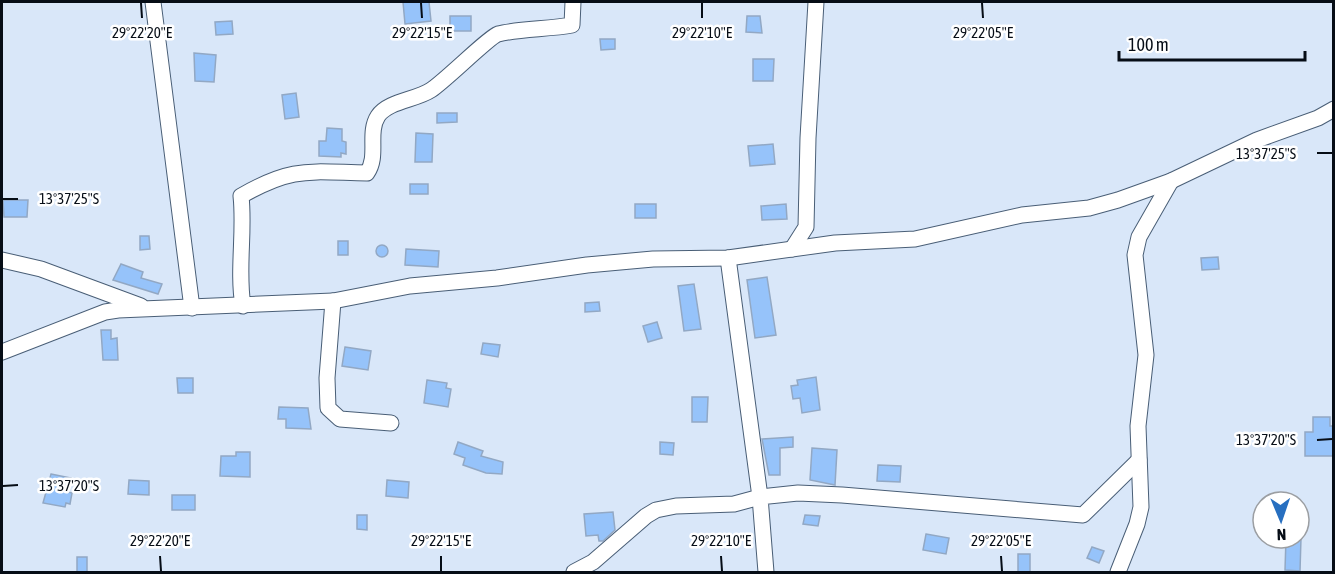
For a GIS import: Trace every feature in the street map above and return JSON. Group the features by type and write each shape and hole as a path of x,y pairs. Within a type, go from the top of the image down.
{"street":[{"path":"153,2 192,308"},
{"path":"243,306 241,292 244,226 241,196 271,179 300,171 367,173 372,165 373,124 380,113 393,105 417,99 432,89 496,34 572,25 573,2"},
{"path":"792,249 806,227 808,138 816,2"},
{"path":"2,352 105,312 333,301 410,286 476,281 587,265 728,258 836,243 915,238 1022,215 1089,207 1171,181 1257,140 1318,118 1334,109"},
{"path":"1118,573 1137,524 1141,507 1138,426 1146,355 1135,255 1139,237 1171,181"},
{"path":"728,258 760,497 766,573"},
{"path":"2,260 41,269 149,310"},
{"path":"333,301 327,378 328,408 340,419 391,423"},
{"path":"574,573 593,562 646,516 656,510 676,506 734,504 760,497 798,493 1083,515 1139,460"}],"building":[{"path":"403,2 429,2 431,21 405,24"},
{"path":"450,16 471,16 471,31 450,31"},
{"path":"747,16 760,16 762,33 746,32"},
{"path":"232,21 233,34 216,35 215,22"},
{"path":"600,39 615,39 615,49 601,50"},
{"path":"194,53 216,55 214,82 195,81"},
{"path":"753,59 774,59 773,81 753,81"},
{"path":"296,93 299,117 285,119 282,95"},
{"path":"437,113 457,113 457,122 437,123"},
{"path":"327,128 342,129 342,141 346,142 346,154 341,153 341,157 319,156 319,141 326,141"},
{"path":"416,133 433,134 432,162 415,162"},
{"path":"773,144 775,164 750,166 748,146"},
{"path":"410,184 428,184 428,194 410,194"},
{"path":"3,200 28,200 27,217 4,217"},
{"path":"635,204 656,204 656,218 635,218"},
{"path":"786,204 787,219 762,220 761,206"},
{"path":"140,236 149,236 150,249 140,250"},
{"path":"338,241 348,241 348,255 338,255"},
{"path":"384,245 388,251 384,257 380,257 376,249"},
{"path":"406,249 439,251 438,267 405,265"},
{"path":"1218,257 1219,269 1202,270 1201,258"},
{"path":"121,264 143,272 141,278 162,284 158,294 113,280"},
{"path":"767,277 776,335 755,338 747,280"},
{"path":"694,284 701,329 684,331 678,286"},
{"path":"599,302 600,311 585,312 585,303"},
{"path":"657,322 662,338 648,342 643,326"},
{"path":"101,330 111,330 111,339 117,338 118,360 103,360"},
{"path":"483,343 500,345 498,357 481,354"},
{"path":"345,347 371,351 368,370 342,366"},
{"path":"816,377 820,410 802,413 800,398 793,399 791,386 798,385 797,380"},
{"path":"177,378 193,378 193,393 178,393"},
{"path":"427,380 447,383 446,388 451,389 448,407 424,403"},
{"path":"692,397 708,397 707,422 692,422"},
{"path":"279,407 308,408 311,429 286,428 286,419 278,419"},
{"path":"1313,417 1330,417 1330,426 1334,426 1334,456 1305,456 1305,432 1313,432"},
{"path":"793,437 793,447 780,448 780,475 769,475 762,439"},
{"path":"458,442 483,451 481,456 503,462 502,474 486,473 463,465 465,458 454,454"},
{"path":"660,442 674,443 673,455 660,454"},
{"path":"812,448 837,450 835,485 810,480"},
{"path":"236,452 250,452 250,477 220,476 221,456 236,456"},
{"path":"878,465 901,466 900,482 877,481"},
{"path":"51,474 71,478 68,492 72,493 70,504 66,503 65,507 43,503"},
{"path":"129,480 149,481 149,495 128,494"},
{"path":"387,480 409,482 408,498 386,496"},
{"path":"172,495 195,495 195,510 172,510"},
{"path":"613,512 615,530 603,541 599,541 598,535 586,536 584,514"},
{"path":"357,515 367,515 367,530 357,529"},
{"path":"805,515 820,516 818,526 803,524"},
{"path":"926,534 949,538 946,554 923,550"},
{"path":"1092,547 1104,551 1099,563 1087,558"},
{"path":"1286,550 1301,550 1300,571 1285,570"},
{"path":"1018,554 1030,554 1030,573 1018,573"},
{"path":"77,557 87,557 87,573 77,573"}]}
